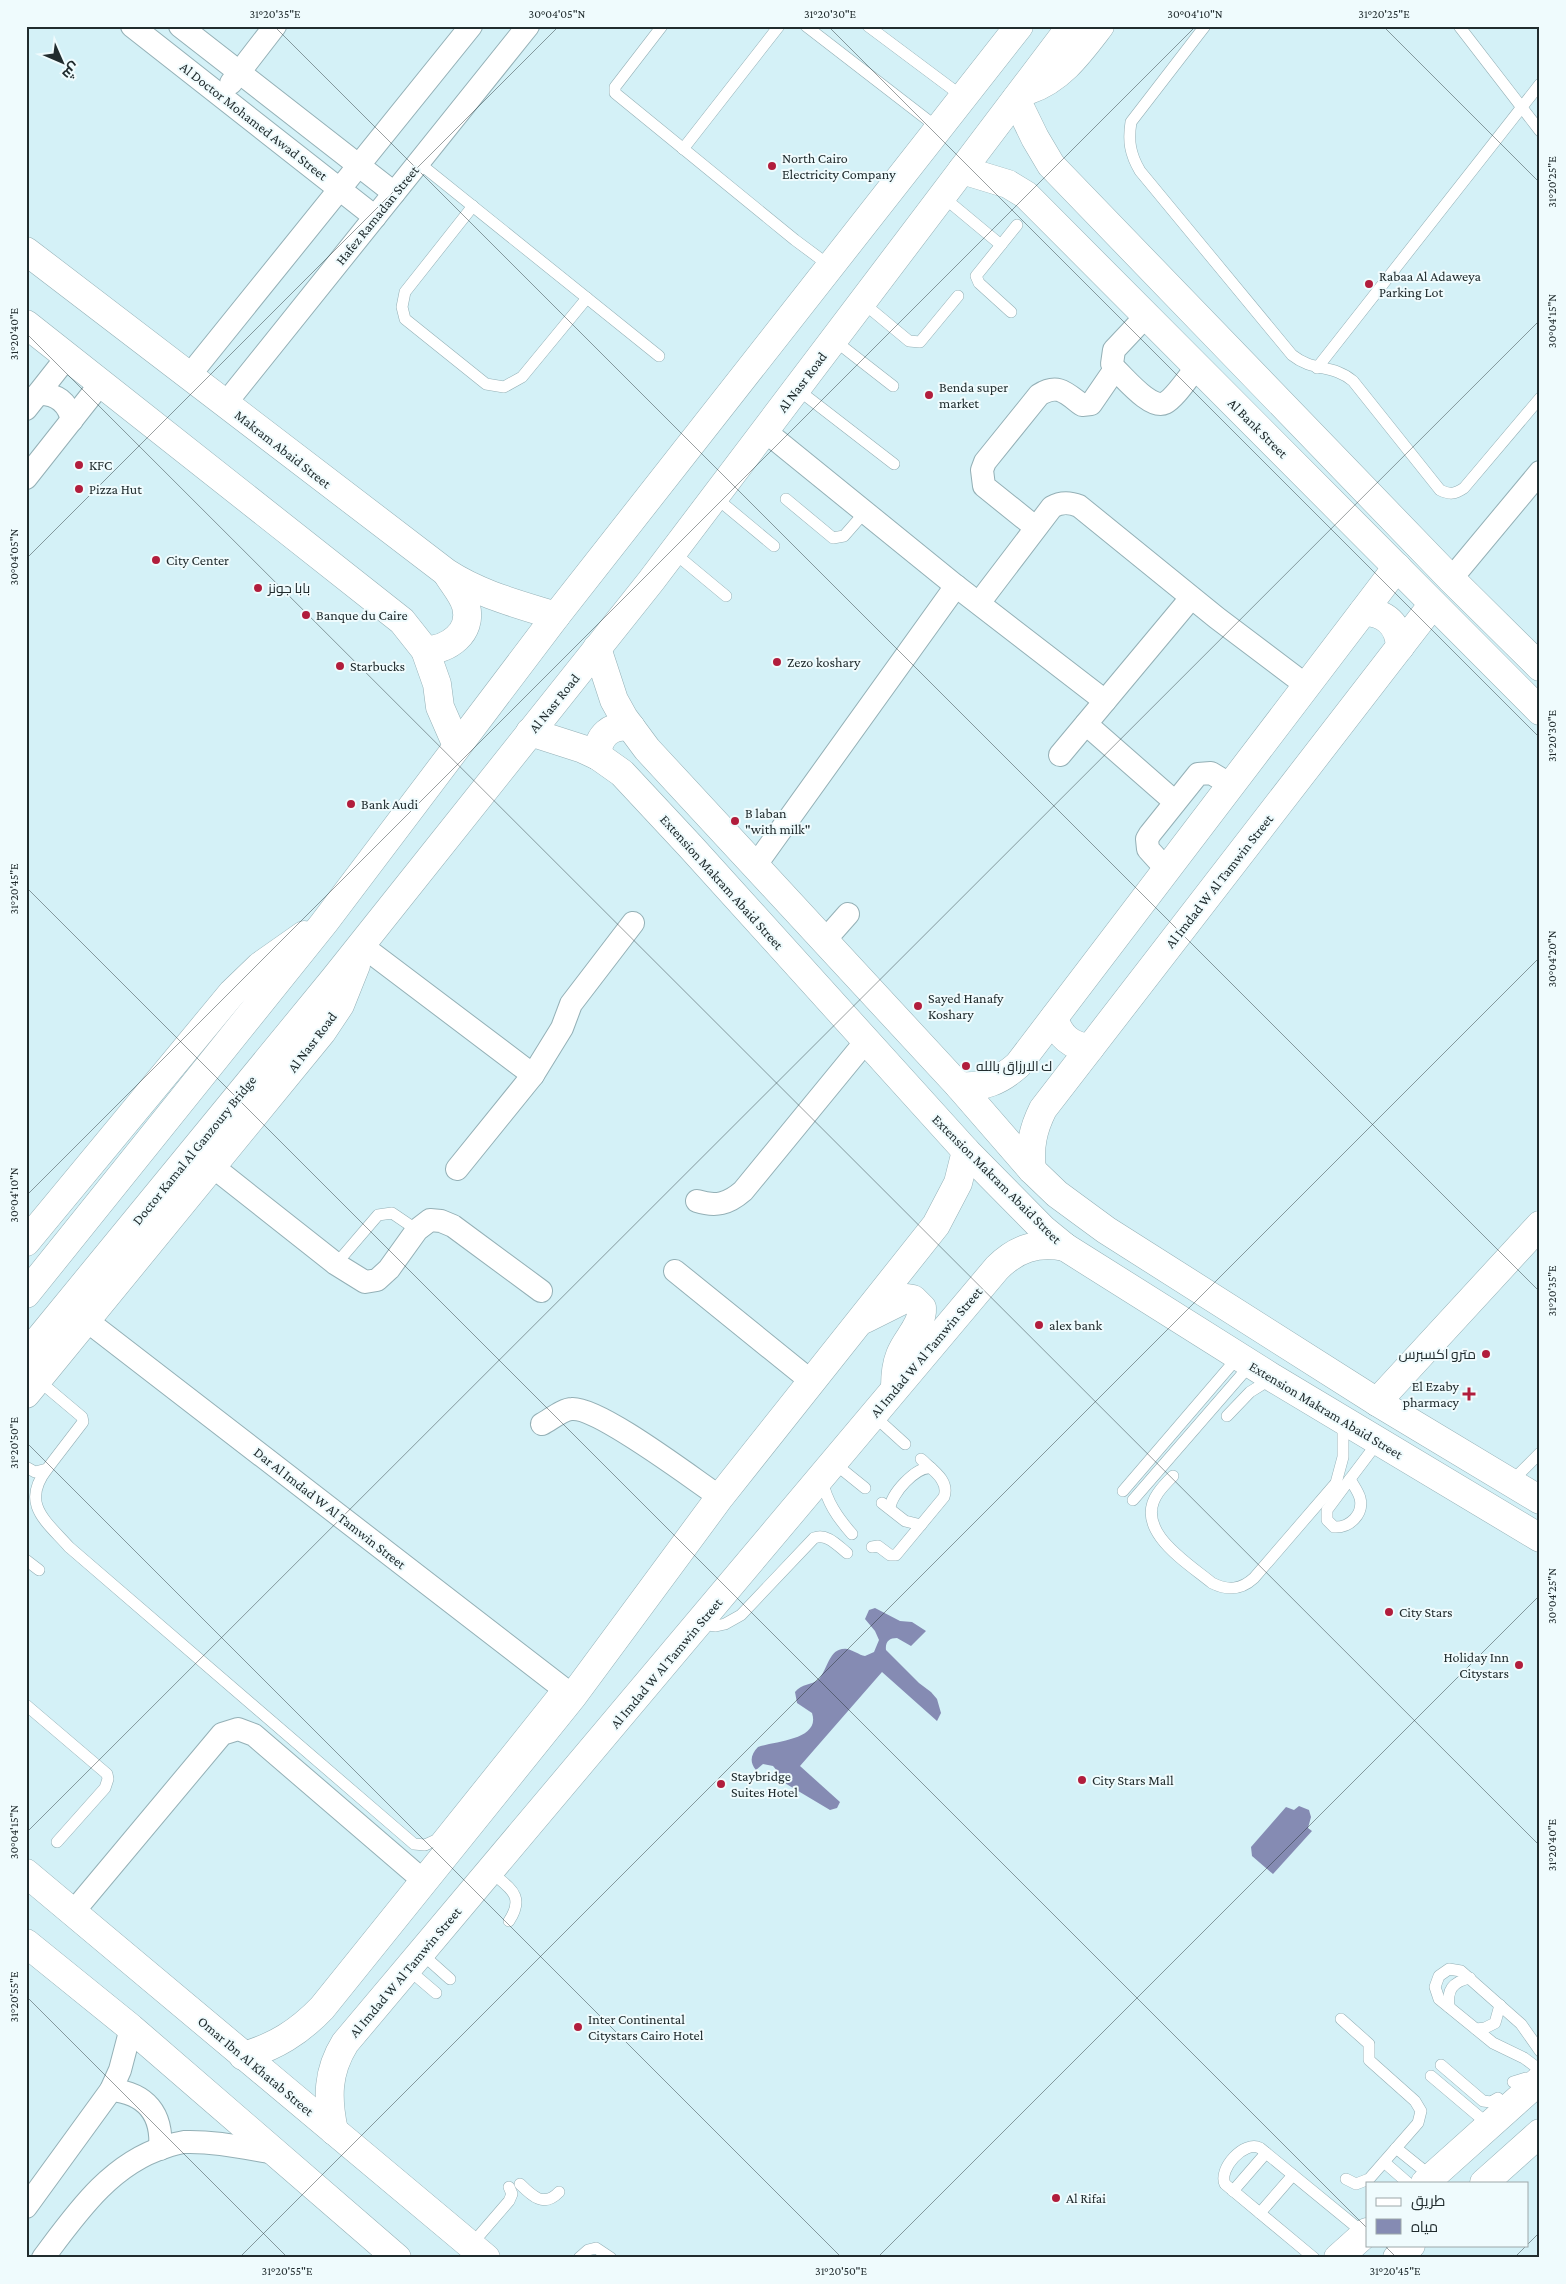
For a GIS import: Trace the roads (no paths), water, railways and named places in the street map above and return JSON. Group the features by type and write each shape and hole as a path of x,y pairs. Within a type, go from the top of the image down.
{"main road":[{"path":"26,1294 324,923 556,616 963,98 1000,39 1019,26"},
{"path":"1100,26 1078,55 1060,72 1040,87 1019,96 1043,153 1071,186 1451,579 1540,667"},
{"name":"Al Nasr Road","path":"32,1387 322,1032 340,1005 353,976 361,945 597,648 766,431 1065,35"},
{"name":"Al Bank Street","path":"962,170 1017,189 1044,214 1540,711"},
{"path":"1044,214 1042,202 1044,194 1049,188 1064,184 1071,186"},
{"name":"Makram Abaid Street","path":"26,251 447,574 490,596 556,616"},
{"path":"26,324 402,621 425,650 437,684 440,707 457,746"},
{"path":"959,1086 974,1087 988,1084 1010,1072 1018,1065 1397,567"},
{"path":"425,650 434,650 449,645 460,635 466,621 466,606 447,574"},
{"name":"Al Imdad W Al Tamwin Street","path":"1032,1170 1031,1146 1037,1121 1043,1109 1433,604"},
{"path":"1363,612 1380,614 1393,623 1397,630 1400,647"},
{"path":"597,648 614,700 631,728 647,749 959,1086 1032,1170 1057,1194 1106,1230 1377,1402 1540,1500"},
{"path":"598,756 600,742 609,730 624,726 631,728"},
{"name":"Extension Makram Abaid Street","path":"530,732 569,743 598,756 622,773 966,1152 1043,1229 1065,1247 1343,1421 1540,1538"},
{"path":"26,1242 232,993 268,960 291,943 324,923"},
{"name":"Doctor Kamal Al Ganzoury Bridge","path":"26,1355 361,945"},
{"path":"1054,1018 1056,1026 1066,1040 1082,1047 1090,1048"},
{"path":"243,2056 278,2043 294,2034 322,2008 425,1882 567,1690 936,1225 958,1182 966,1152"},
{"path":"1377,1402 1540,1225"},
{"name":"Al Imdad W Al Tamwin Street","path":"334,2131 328,2096 329,2082 337,2055 354,2032 415,1962 873,1415 1008,1258 1020,1250 1035,1246 1050,1244 1065,1247"},
{"path":"856,1324 907,1298 914,1299 922,1308 920,1320 900,1355 895,1377 895,1389"},
{"name":"Omar Ibn Al Khatab Street","path":"26,1873 478,2252"},
{"path":"26,1943 131,2028 397,2258"},
{"path":"322,2008 325,2024 330,2031 338,2034 354,2032"},
{"path":"1422,2181 1489,2125 1533,2079"},
{"path":"1485,2182 1540,2133"},
{"path":"1338,2258 1366,2233"},
{"path":"1397,2258 1410,2246"}],"street":[{"name":"Al Doctor Mohamed Awad Street","path":"132,26 376,216"},
{"name":"Al Doctor Mohamed Awad Street","path":"180,26 394,194"},
{"path":"221,95 275,26"},
{"path":"189,376 471,26"},
{"name":"Hafez Ramadan Street","path":"225,404 528,26"},
{"path":"1146,316 1114,350 1112,364 1115,369 1149,401 1158,404 1167,402 1197,367"},
{"path":"32,401 67,357"},
{"path":"1034,527 984,486 982,470 985,462 1039,395 1048,389 1056,389 1063,391 1082,405 1091,404 1115,369"},
{"path":"26,478 101,383"},
{"path":"32,401 51,395 58,398 68,408 72,420"},
{"path":"766,431 956,586 1105,701"},
{"path":"1451,579 1540,472"},
{"path":"979,603 1034,527 1052,506 1058,503 1072,503 1079,506 1191,598 1307,686"},
{"path":"755,866 956,586"},
{"path":"1060,755 1191,598"},
{"path":"1086,724 1175,802"},
{"path":"1167,870 1150,854 1147,844 1150,834 1194,777 1202,773 1210,773 1231,785"},
{"path":"825,940 848,914"},
{"path":"457,1169 534,1075 562,1028 571,1004 633,923"},
{"path":"361,945 534,1075"},
{"path":"697,1201 709,1205 722,1204 734,1200 743,1192 866,1041"},
{"path":"212,1166 336,1264 365,1282 376,1280 388,1269 417,1230 430,1220 441,1221 453,1226 541,1291"},
{"path":"675,1271 811,1381"},
{"name":"Dar Al Imdad W Al Tamwin Street","path":"86,1320 567,1690"},
{"path":"542,1424 570,1408 589,1412 621,1430 720,1498"},
{"path":"74,1912 222,1734 238,1729 254,1735 425,1882"},
{"path":"26,2207 111,2090 120,2070 131,2028"},
{"path":"111,2090 132,2094 150,2107 160,2127 160,2149"},
{"path":"42,2258 71,2220 100,2188 123,2167 150,2152 182,2142 212,2143 275,2154"}],"lane":[{"path":"662,26 615,87 614,91 795,240 830,266"},
{"path":"683,149 780,26"},
{"path":"806,26 938,128"},
{"path":"868,26 963,98"},
{"path":"1205,26 1131,122 1128,139 1132,156 1140,171 1288,351 1299,361 1318,368 1337,371 1353,381 1440,490 1448,494 1457,493 1464,488 1540,398"},
{"path":"1459,26 1540,131"},
{"path":"1318,368 1540,84"},
{"path":"419,163 659,356"},
{"path":"942,196 1001,245"},
{"path":"473,206 406,292 402,306 406,319 486,384 504,388 522,377 587,298"},
{"path":"1011,312 977,280 978,272 1016,225"},
{"path":"862,302 909,341 916,343 920,342 958,296"},
{"path":"834,340 893,386"},
{"path":"797,389 894,464"},
{"path":"715,496 774,546"},
{"path":"786,499 833,538 844,536 865,512"},
{"path":"672,552 726,596"},
{"path":"336,1264 378,1215 392,1213 417,1230"},
{"path":"1227,1416 1250,1392 1254,1366"},
{"path":"1123,1491 1254,1366"},
{"path":"1133,1500 1254,1366"},
{"path":"32,1387 82,1416 83,1422 47,1469 36,1488 35,1506 42,1516 69,1547 414,1844 425,1845 436,1840 567,1690"},
{"path":"873,1415 904,1444"},
{"path":"1173,1476 1157,1494 1151,1517 1154,1528 1160,1538 1212,1583 1220,1587 1239,1588 1254,1578 1336,1483 1343,1457 1343,1421"},
{"path":"1350,1480 1378,1442"},
{"path":"1511,1483 1540,1453"},
{"path":"872,1547 878,1546 890,1555 896,1555 942,1500 946,1492 942,1479 921,1459"},
{"path":"26,1467 35,1472 47,1469"},
{"path":"921,1525 905,1521 886,1506 915,1473 924,1468 931,1468"},
{"path":"852,1534 830,1504 828,1470 865,1488"},
{"path":"699,1624 716,1626 741,1615 818,1536 828,1538 847,1553"},
{"path":"26,1560 38,1570"},
{"path":"26,1705 107,1774 108,1779 105,1788 58,1842"},
{"path":"490,1872 516,1895 517,1906 509,1921"},
{"path":"415,1962 450,1979"},
{"path":"415,1962 436,1993"},
{"path":"1533,2079 1524,2058 1493,2043 1449,2008 1436,1994 1436,1982 1439,1976 1443,1972 1455,1969 1461,1971 1500,2005 1519,2016 1540,2051"},
{"path":"1449,2008 1448,1995 1452,1986 1459,1980 1470,1978"},
{"path":"1476,2029 1495,2024 1500,2005"},
{"path":"1341,2019 1369,2044 1369,2060 1419,2106 1420,2111 1418,2123 1369,2179 1361,2184 1352,2183 1346,2179"},
{"path":"1441,2065 1483,2101 1491,2102 1498,2098"},
{"path":"1431,2076 1489,2125"},
{"path":"1314,2258 1233,2191 1223,2180 1225,2169 1241,2150 1248,2146 1256,2146 1366,2233"},
{"path":"1396,2148 1422,2181"},
{"path":"1233,2191 1266,2153"},
{"path":"1384,2162 1422,2181"},
{"path":"1260,2213 1292,2175"},
{"path":"478,2252 509,2201 515,2185 541,2200 554,2197 558,2192"},
{"path":"579,2258 588,2250 596,2248 611,2258"}],"water":[{"path":"875,1608 900,1621 912,1622 926,1631 911,1646 897,1638 892,1639 887,1643 886,1650 919,1683 931,1692 937,1699 941,1713 937,1721 882,1672 800,1766 840,1802 837,1808 830,1810 778,1779 778,1772 773,1766 763,1764 756,1770 752,1764 752,1758 758,1747 795,1738 810,1729 813,1722 812,1713 797,1703 795,1692 801,1687 819,1679 836,1651 847,1649 865,1656 874,1652 879,1640 875,1631 865,1619 869,1610"},
{"path":"1299,1806 1309,1810 1311,1817 1308,1828 1312,1831 1273,1874 1252,1856 1251,1847 1286,1807 1294,1810"}],"place":[{"name":"North Cairo Electricity Company","path":"772,166"},
{"name":"Rabaa Al Adaweya Parking Lot","path":"1369,284"},
{"name":"Benda super market","path":"929,395"},
{"name":"KFC","path":"79,465"},
{"name":"Pizza Hut","path":"79,489"},
{"name":"City Center","path":"156,560"},
{"name":"بابا جونز","path":"258,588"},
{"name":"Banque du Caire","path":"306,615"},
{"name":"Zezo koshary","path":"777,662"},
{"name":"Starbucks","path":"340,666"},
{"name":"Bank Audi","path":"351,804"},
{"name":"B laban \"with milk\"","path":"735,821"},
{"name":"Sayed Hanafy Koshary","path":"918,1006"},
{"name":"ك الارزاق بالله","path":"966,1066"},
{"name":"alex bank","path":"1039,1325"},
{"name":"مترو اكسبرس","path":"1486,1354"},
{"name":"El Ezaby pharmacy","path":"1469,1394"},
{"name":"City Stars","path":"1389,1612"},
{"name":"Holiday Inn Citystars","path":"1519,1665"},
{"name":"City Stars Mall","path":"1082,1780"},
{"name":"Staybridge Suites Hotel","path":"721,1784"},
{"name":"Inter Continental Citystars Cairo Hotel","path":"578,2027"},
{"name":"Al Rifai","path":"1056,2198"}]}
